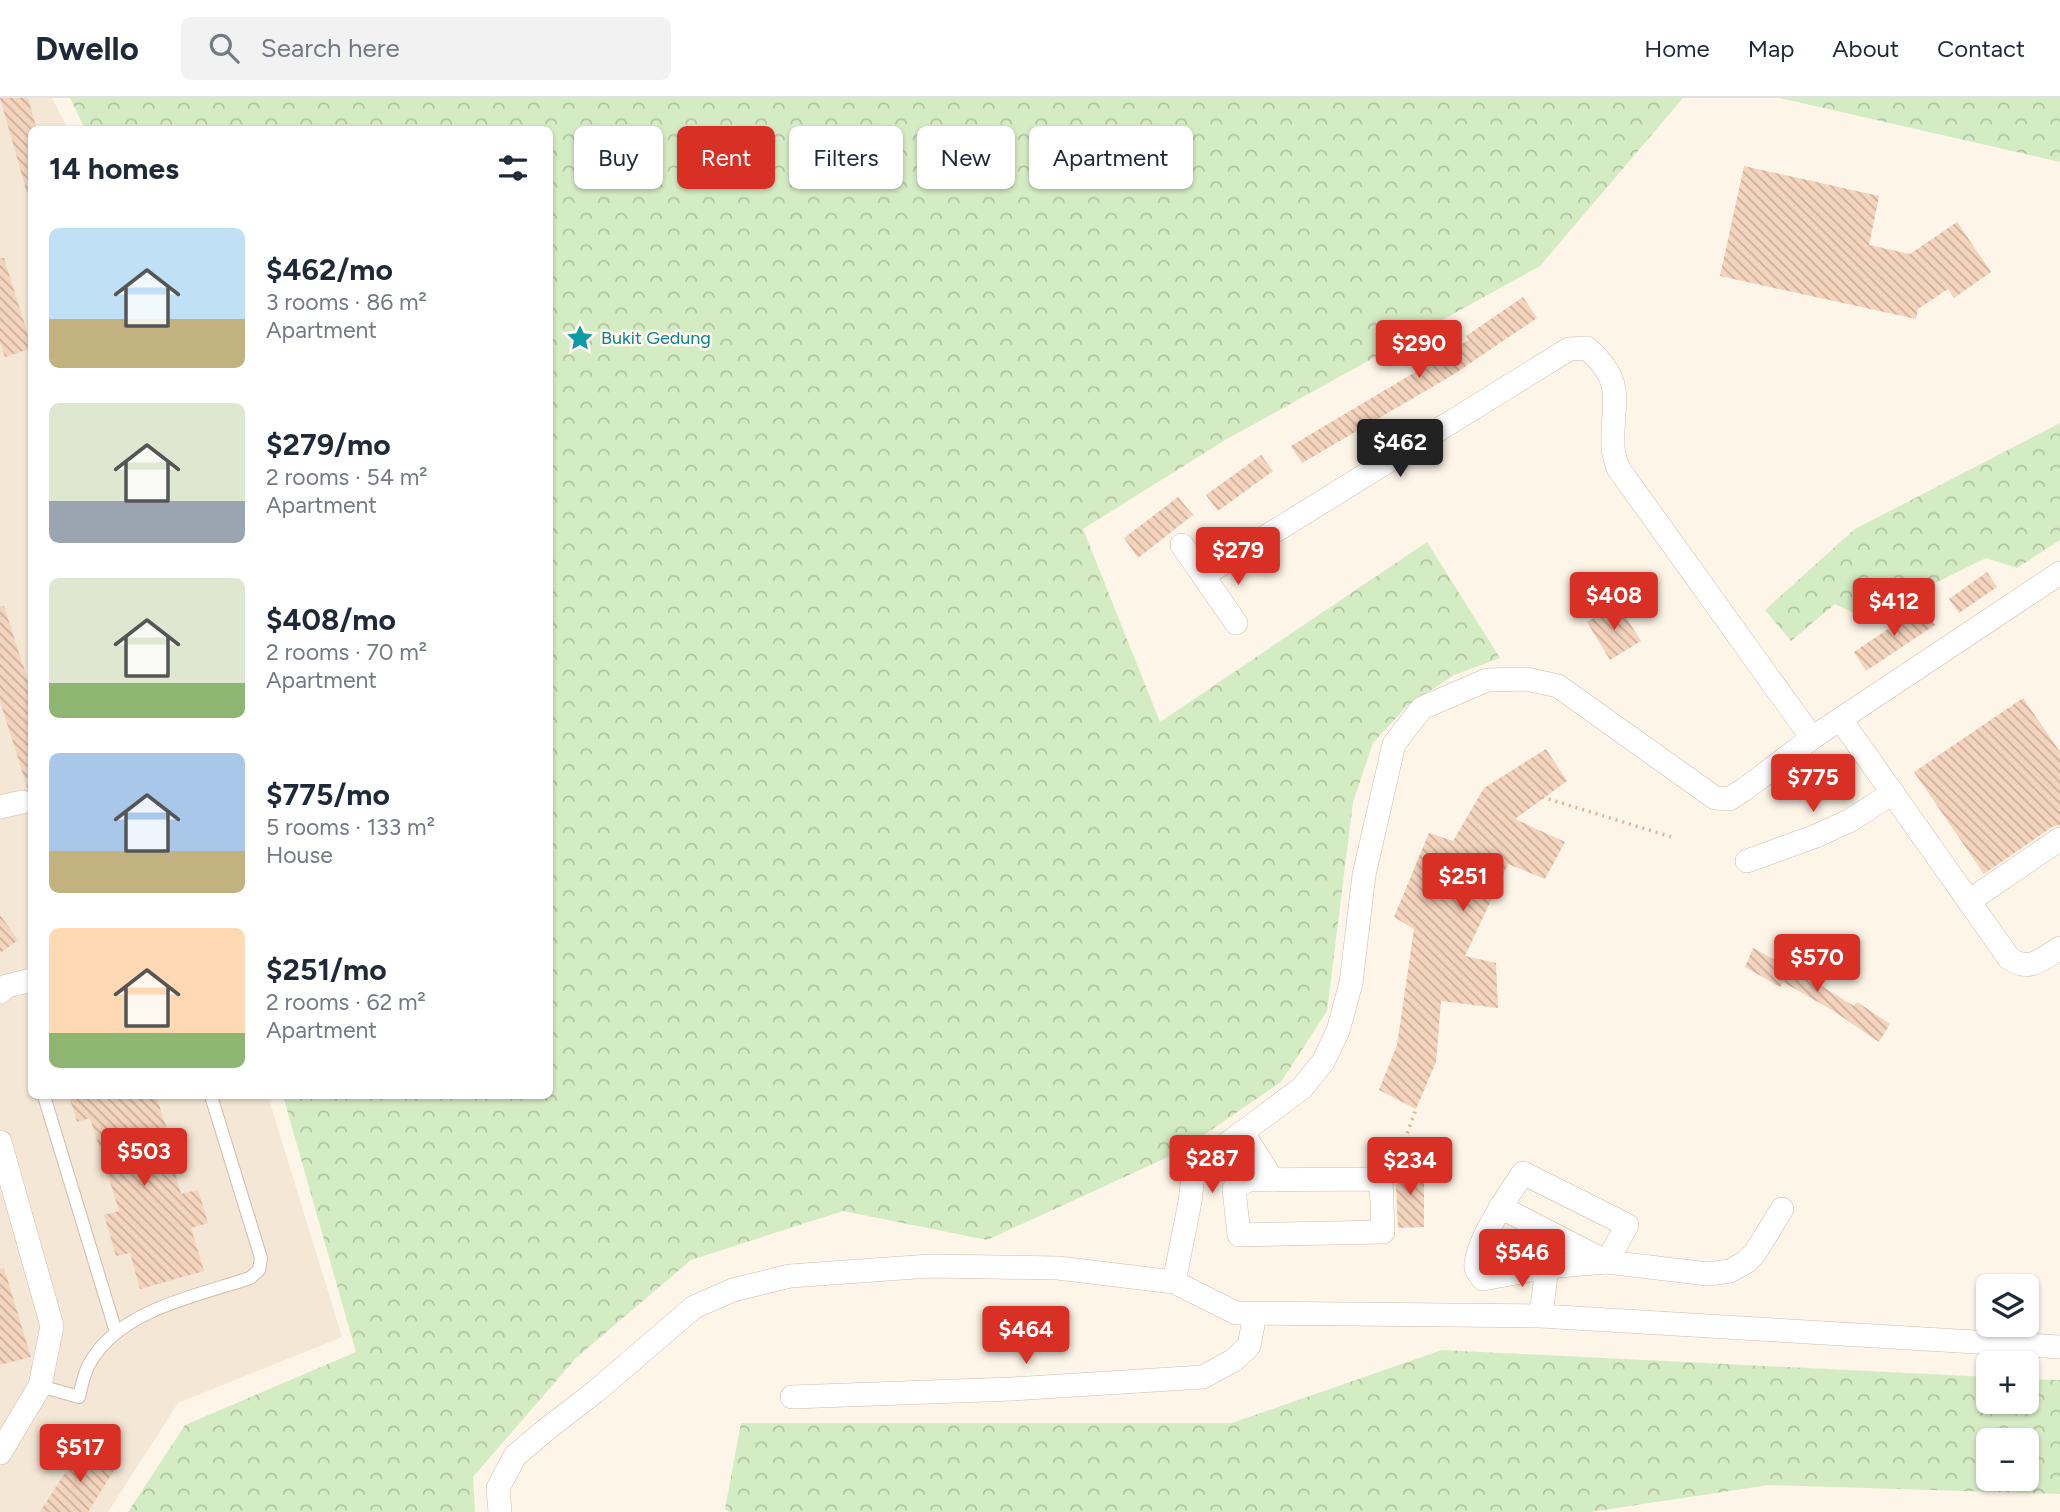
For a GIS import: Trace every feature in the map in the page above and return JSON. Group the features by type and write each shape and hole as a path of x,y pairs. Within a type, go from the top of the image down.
{"street":[{"path":"1204,575 1569,349 1587,348 1600,360 1614,386 1616,405 1613,448 1618,468 1812,738"},
{"path":"1182,545 1236,623"},
{"path":"1174,1282 1193,1176 1208,1158 1303,1088 1322,1062 1338,1031 1351,983 1364,875 1394,744 1422,708 1487,680 1526,680 1558,686 1715,798 1729,799 1812,738 2060,573"},
{"path":"1841,720 2009,958 2018,965 2036,962 2060,948"},
{"path":"1747,861 1849,821 1893,793"},
{"path":"1969,901 2060,839"},
{"path":"0,992 7,986 28,981"},
{"path":"1242,1132 1273,1180"},
{"path":"0,1142 52,1326 40,1386 0,1453"},
{"path":"1607,1262 1627,1225 1523,1173 1500,1207 1476,1265 1477,1273 1483,1279 1547,1267 1607,1262 1708,1274 1730,1271 1755,1253 1782,1209"},
{"path":"1381,1179 1383,1231 1239,1235 1234,1189 1248,1180 1273,1180 1381,1179"},
{"path":"1500,1207 1607,1262"},
{"path":"500,1512 498,1488 515,1456 694,1307 733,1290 790,1276 930,1266 1058,1268 1174,1282 1236,1313 1541,1316 2060,1347"},
{"path":"1541,1316 1547,1267"},
{"path":"1505,1315 1507,1274"},
{"path":"792,1397 1012,1389 1203,1377 1234,1360 1249,1346 1255,1314"}],"lane":[{"path":"45,1099 116,1332"},
{"path":"40,1386 79,1397 89,1364 104,1342 116,1332 145,1314 250,1278 259,1270 261,1258 212,1099"}],"path":[{"path":"1542,797 1675,838"},
{"path":"1395,1167 1416,1109"}],"shaded area":[{"path":"0,98 52,98 66,126 28,126 28,1099 269,1099 342,1337 178,1403 108,1512 0,1512"}],"green space":[{"path":"70,98 1683,98 1540,266 1227,439 1083,529 1160,722 1427,542 1500,658 1454,675 1408,705 1373,743 1353,802 1327,1011 1281,1082 1179,1152 987,1240 843,1211 691,1260 576,1358 473,1477 475,1512 128,1512 185,1425 356,1352 284,1099 553,1099 553,126 84,126"},
{"path":"1780,98 2060,98 2060,162"},
{"path":"2060,423 2060,540 2017,568 1986,558 1864,618 1835,604 1791,641 1765,610 1855,529"},
{"path":"1442,1350 1976,1376 1976,1414 2039,1414 2039,1379 2060,1380 2060,1494 1769,1485 1590,1512 729,1512 725,1509 741,1423 1232,1423"}],"building":[{"path":"0,98 28,98 36,126 28,126 27,193"},
{"path":"1744,166 1879,196 1869,245 1910,254 1957,222 1991,272 1954,298 1948,289 1918,309 1916,319 1720,276"},
{"path":"0,258 4,258 28,335 28,349 5,357 0,342"},
{"path":"1523,297 1537,318 1451,376 1302,463 1291,446 1469,340 1466,336"},
{"path":"1261,455 1273,471 1218,511 1206,495"},
{"path":"1178,497 1193,515 1138,558 1124,538"},
{"path":"1987,572 1997,587 1959,613 1949,599"},
{"path":"1617,603 1641,641 1610,660 1587,622"},
{"path":"0,606 4,606 28,681 28,790 0,701"},
{"path":"1922,606 1935,625 1866,671 1854,652"},
{"path":"2023,698 2060,752 2060,825 2052,827 1984,874 1914,772"},
{"path":"1546,749 1567,781 1515,819 1565,842 1545,879 1508,864 1465,956 1496,963 1498,1008 1441,1001 1436,1062 1416,1109 1379,1090 1397,1045 1414,929 1394,917 1429,833 1453,841 1484,788"},
{"path":"0,915 18,940 0,953"},
{"path":"1753,948 1854,1006 1857,1002 1890,1024 1879,1042 1832,1010 1783,982 1780,987 1745,967"},
{"path":"70,1099 157,1099 169,1135 165,1136 181,1194 198,1190 208,1223 191,1228 204,1271 140,1289 130,1253 116,1256 104,1215 119,1211 90,1118 77,1122"},
{"path":"1395,1167 1424,1168 1424,1227 1398,1228"},
{"path":"4,1268 31,1357 0,1365 0,1269"},
{"path":"82,1446 116,1467 88,1512 40,1512"}],"place":[{"name":"Bukit Gedung","path":"580,338"}]}
